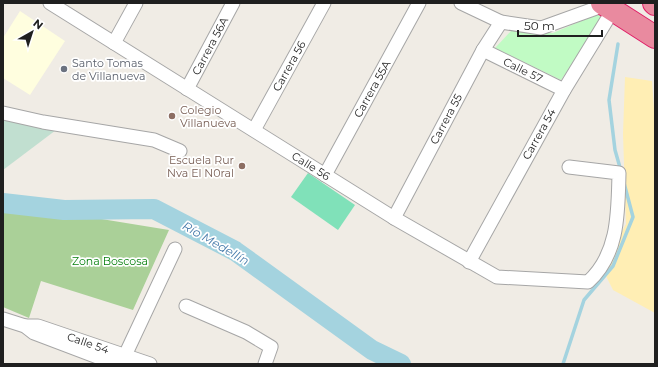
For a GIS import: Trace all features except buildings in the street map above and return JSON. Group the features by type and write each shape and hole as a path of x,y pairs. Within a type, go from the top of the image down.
{"highway":[{"path":"607,6 655,37"}],"street":[{"name":"Calle 56","path":"50,3 394,218 497,277 588,282 599,272 612,244 618,222 619,173 569,167"},
{"path":"114,43 136,3"},
{"name":"Carrera 56A","path":"187,89 232,3"},
{"name":"Carrera 56","path":"254,130 324,3"},
{"name":"Carrera 55A","path":"325,175 419,3"},
{"path":"461,3 501,22 541,28 607,6"},
{"name":"Carrera 54","path":"469,262 564,90 607,6"},
{"name":"Carrera 55","path":"394,218 483,50 501,22"},
{"name":"Calle 57","path":"483,50 564,90"},
{"path":"3,113 43,122 154,140 180,151"},
{"path":"125,361 146,311 175,249"},
{"path":"186,306 246,332 271,347 266,364"},
{"name":"Calle 54","path":"3,319 24,326 38,326 125,361 150,364"}],"shaded area":[{"path":"20,11 65,41 30,95 3,78 3,38"},
{"path":"3,116 60,127 3,170"}],"green space":[{"path":"600,13 604,17 561,80 495,48 512,30 553,33"},
{"path":"308,173 355,205 338,230 291,197"},
{"name":"Zona Boscosa","path":"3,203 169,230 133,310 41,281 29,318 3,307"}],"sand":[{"path":"625,77 652,81 655,123 655,313 613,290 602,268 626,224 623,134"}],"waterway":[{"path":"618,44 609,100 615,150 621,171"},
{"path":"563,364 584,300 613,266 633,217 624,183"},
{"name":"Río Medellín","path":"3,203 64,210 154,209 235,251 372,350 401,364"}],"place":[{"name":"Santo Tomas de Villanueva","path":"64,69"},
{"name":"Colegio Villanueva","path":"172,116"},
{"name":"Escuela Rur Nva El N0ral","path":"242,166"}]}
